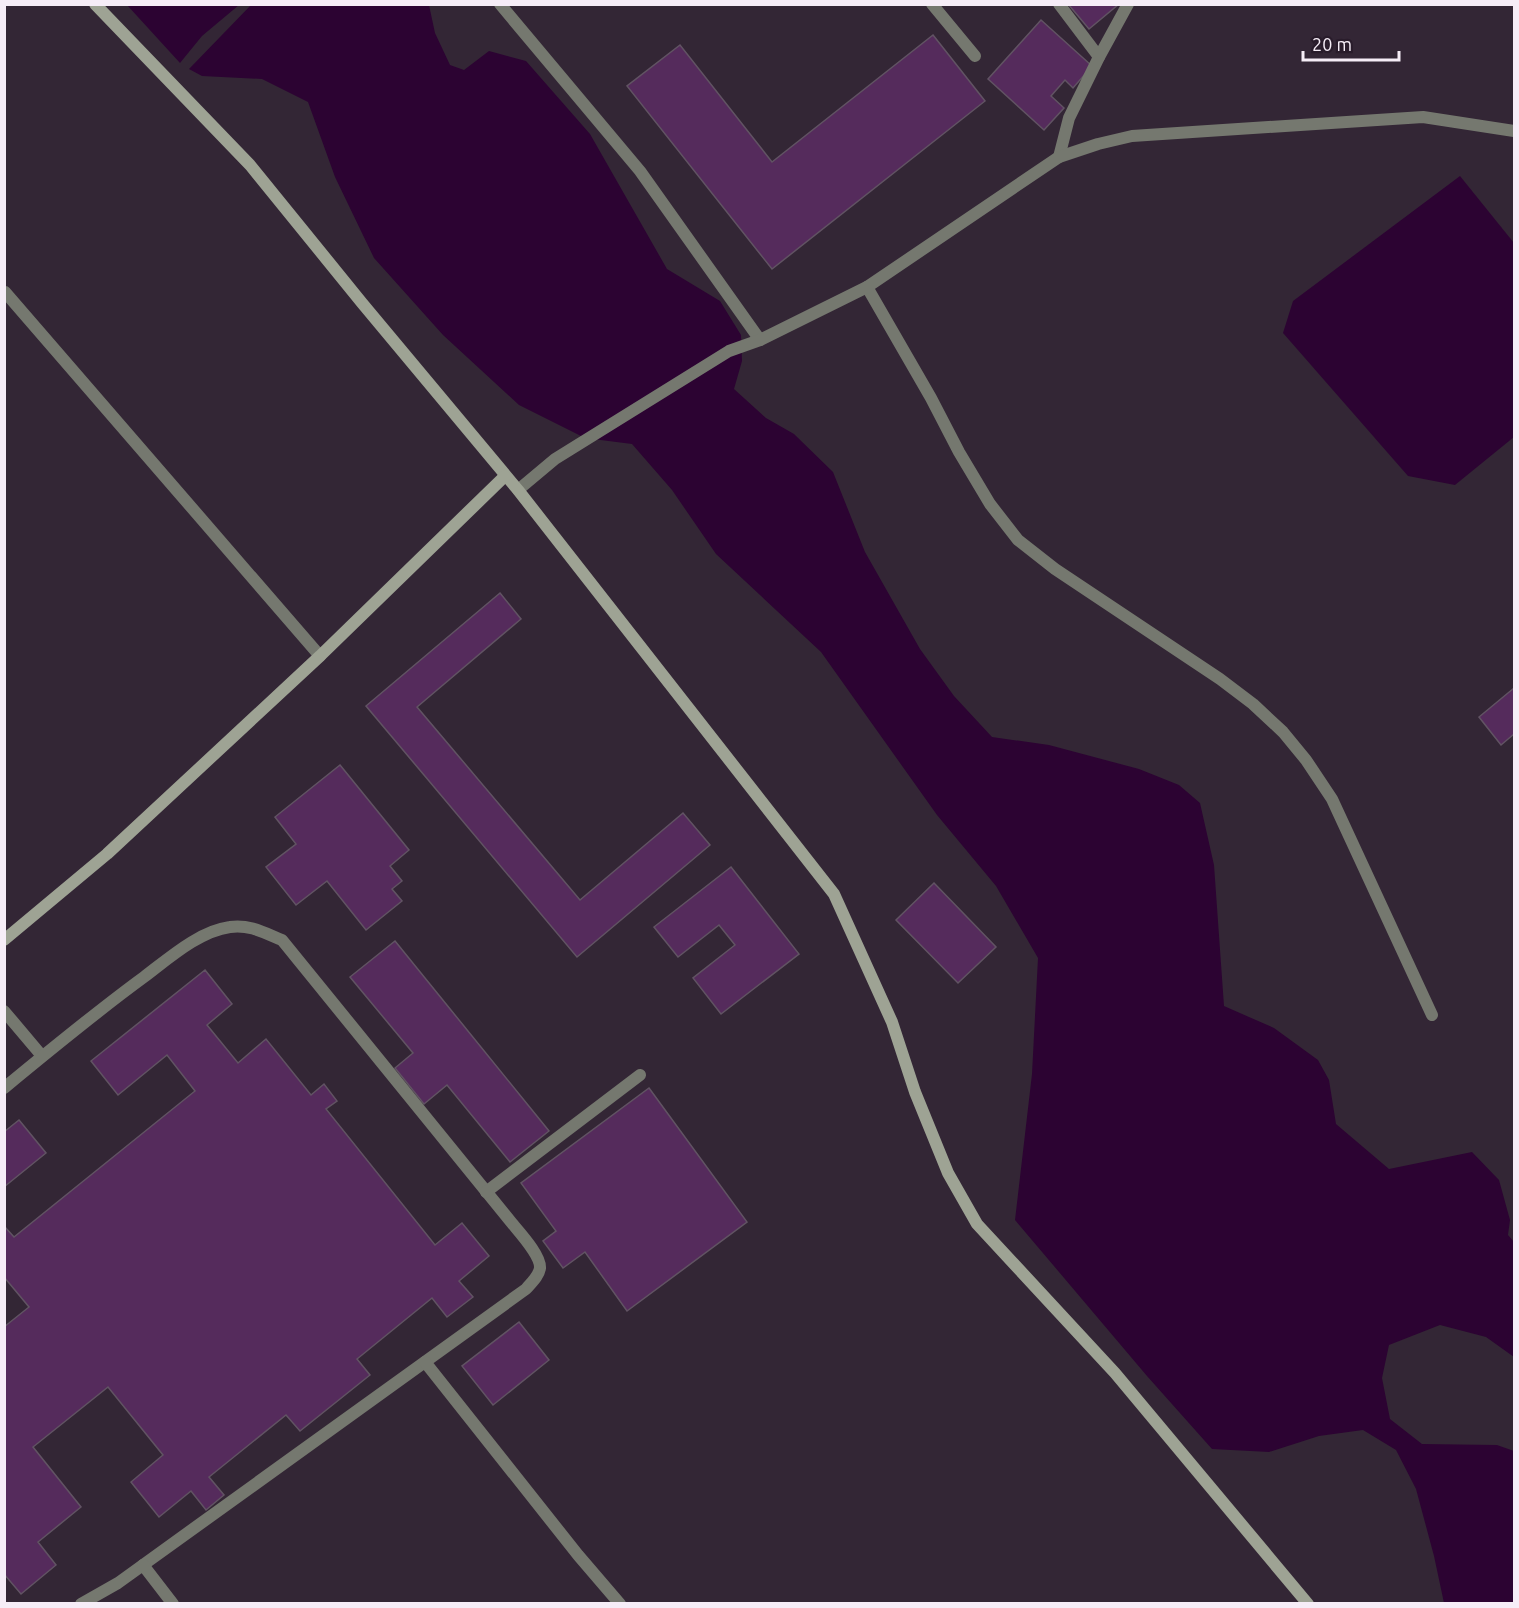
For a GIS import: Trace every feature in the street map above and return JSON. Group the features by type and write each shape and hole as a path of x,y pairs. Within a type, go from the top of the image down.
{"street":[{"path":"96,4 250,165 518,490 834,894 892,1022 915,1092 948,1173 977,1224 1115,1373 1308,1604"},
{"path":"932,4 975,56"},
{"path":"1059,4 1099,57"},
{"path":"1059,157 1070,118 1099,57 1128,4"},
{"path":"504,6 640,171 760,340"},
{"path":"518,490 555,459 729,351 760,340 867,287 1059,157 1132,136 1423,117 1515,131"},
{"path":"867,287 931,398 959,453 990,504 1018,540 1054,569 1220,679 1253,704 1283,732 1306,760 1332,799 1432,1015"},
{"path":"4,292 320,656"},
{"path":"4,939 107,854 320,656 505,476"},
{"path":"4,1088 94,1014 181,949 206,934 230,927 254,928 282,940 538,1258 540,1269 526,1288 425,1362 118,1583 81,1604"},
{"path":"4,1011 42,1056"},
{"path":"486,1192 640,1075"},
{"path":"425,1362 578,1555 620,1604"},
{"path":"143,1565 173,1604"}],"shaded area":[{"path":"252,4 429,5 435,33 450,65 464,70 489,51 526,61 590,134 667,269 720,301 741,335 742,361 734,389 766,418 794,434 833,472 865,552 920,649 954,696 992,737 1049,745 1139,769 1179,785 1200,803 1214,865 1224,1006 1274,1028 1318,1060 1329,1080 1336,1124 1389,1169 1472,1152 1499,1180 1510,1220 1508,1235 1514,1242 1514,1357 1486,1337 1440,1325 1389,1345 1382,1378 1390,1419 1422,1444 1497,1445 1514,1451 1514,1603 1444,1603 1416,1489 1396,1450 1363,1430 1319,1436 1269,1452 1212,1449 1015,1220 1032,1074 1038,958 996,886 937,815 821,652 716,554 672,490 632,444 585,438 519,405 443,335 374,258 335,177 308,102 262,79 202,76 189,69"},
{"path":"127,5 239,5 202,36 180,63"},
{"path":"1460,176 1514,243 1514,437 1455,485 1408,476 1283,333 1293,301"}],"building":[{"path":"1068,4 1119,4 1089,29"},
{"path":"1041,20 1092,66 1073,88 1065,80 1051,96 1064,108 1044,130 988,79"},
{"path":"933,35 985,101 772,269 627,86 680,45 772,162"},
{"path":"500,593 521,619 417,707 580,900 683,813 710,845 577,957 366,706"},
{"path":"1514,688 1514,734 1501,745 1479,717"},
{"path":"340,765 409,850 390,866 402,881 392,889 402,901 366,930 327,881 296,905 266,867 296,844 275,817"},
{"path":"731,867 799,954 721,1014 693,978 735,945 719,925 678,957 654,927"},
{"path":"934,883 996,947 958,983 896,920"},
{"path":"395,941 549,1131 510,1162 447,1085 424,1104 395,1068 413,1053 350,977"},
{"path":"205,970 232,1004 207,1025 238,1063 266,1039 311,1095 324,1084 337,1101 326,1109 435,1245 462,1223 489,1256 459,1281 473,1297 447,1317 432,1298 357,1359 370,1375 300,1431 286,1415 209,1477 224,1495 206,1510 191,1491 159,1517 131,1482 163,1455 108,1387 33,1447 81,1507 38,1542 56,1565 21,1594 4,1574 4,1327 29,1307 4,1277 4,1226 14,1237 195,1091 167,1055 118,1095 91,1061"},
{"path":"649,1088 747,1222 627,1311 585,1252 563,1268 543,1241 556,1231 521,1183"},
{"path":"19,1120 46,1153 4,1187 4,1132"},
{"path":"519,1322 549,1360 493,1405 462,1366"}]}
